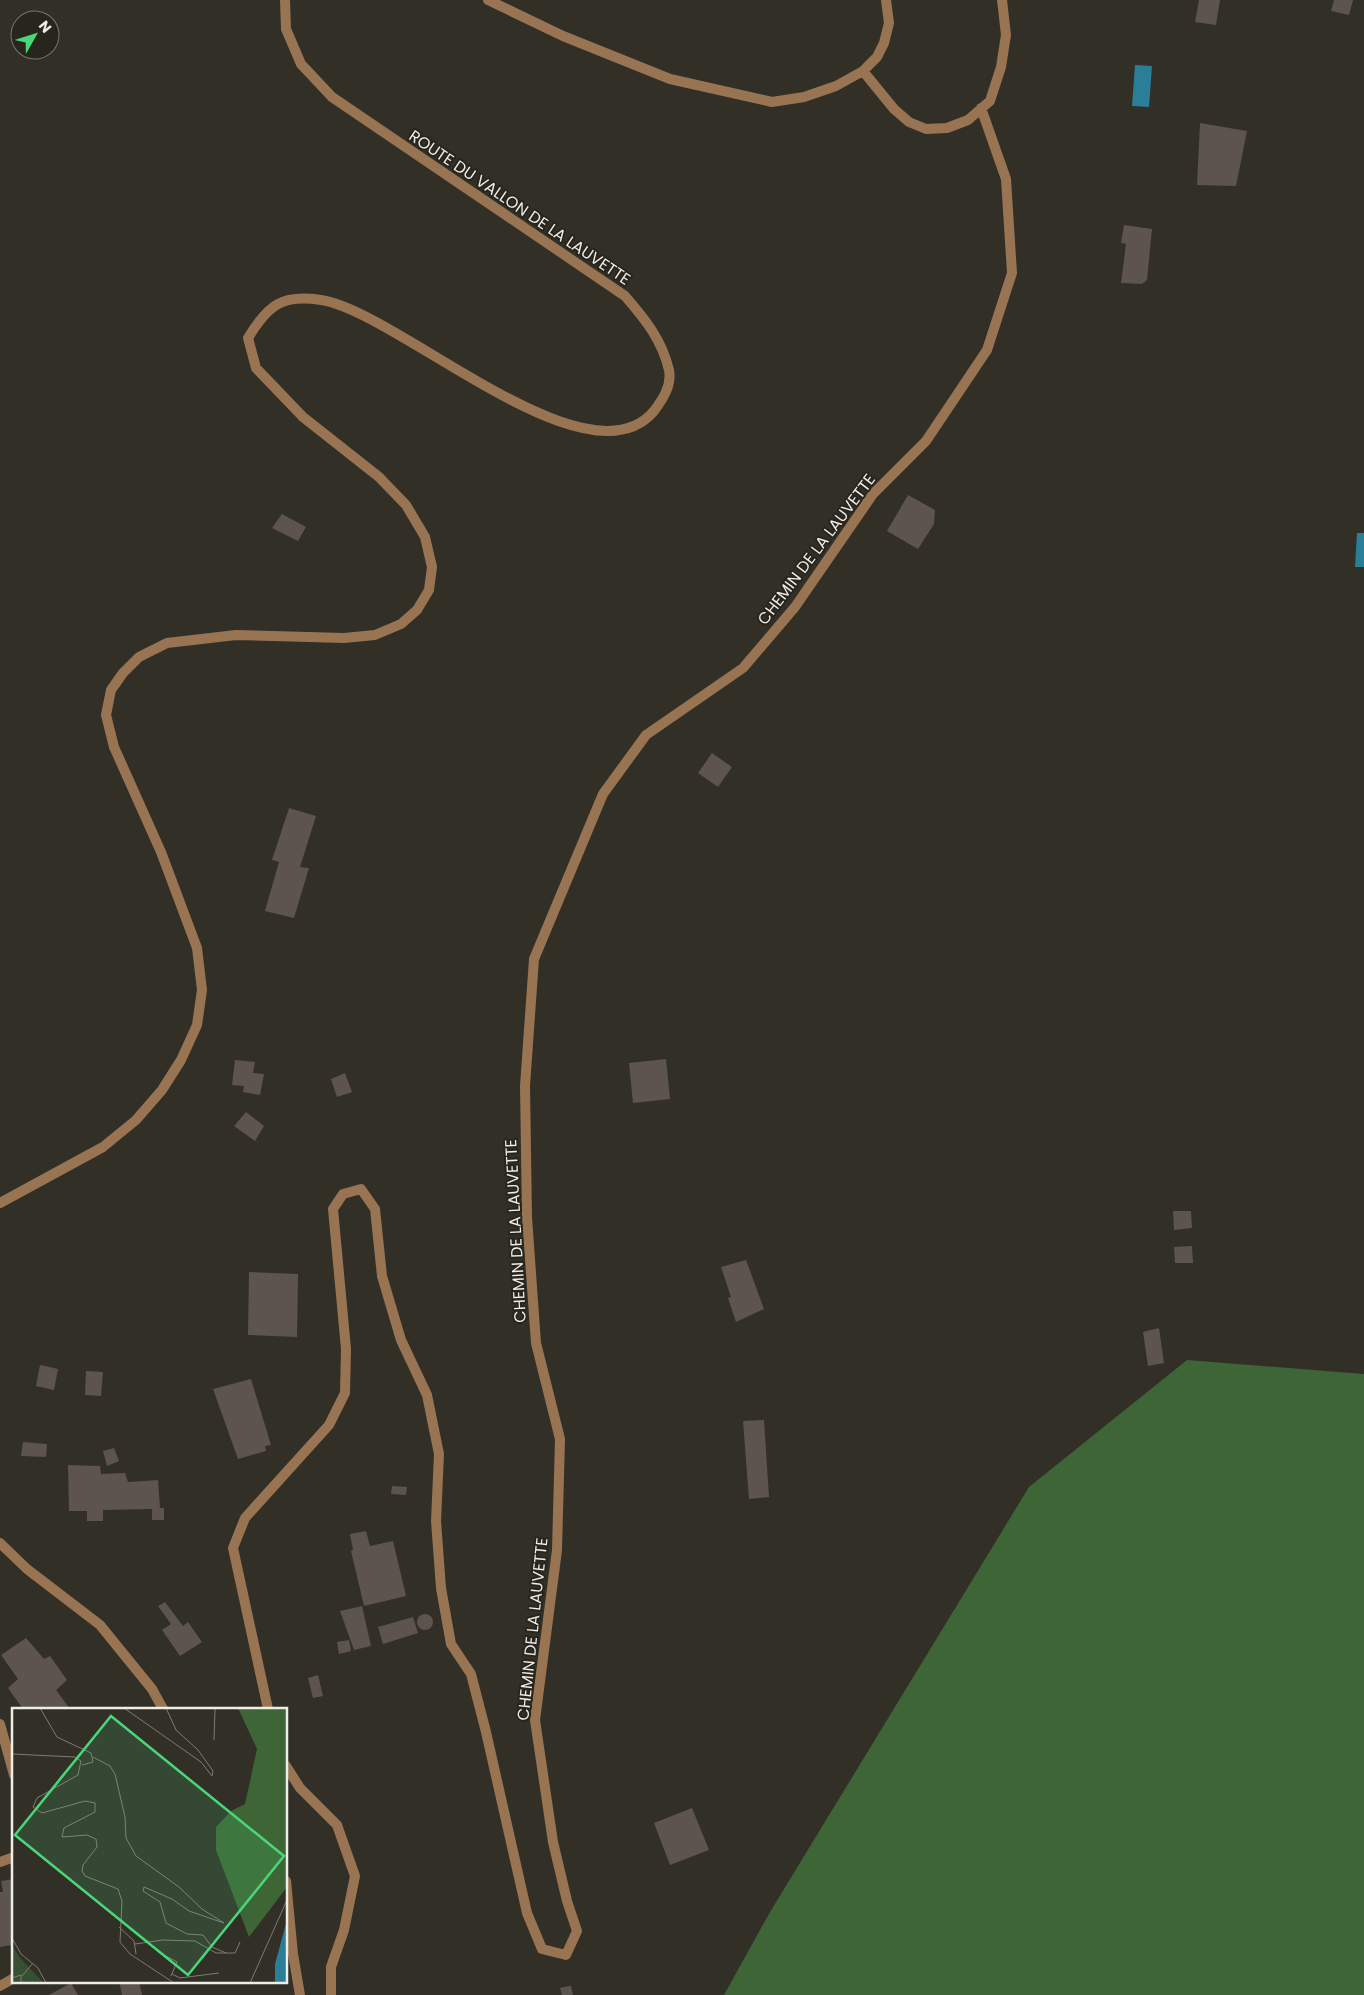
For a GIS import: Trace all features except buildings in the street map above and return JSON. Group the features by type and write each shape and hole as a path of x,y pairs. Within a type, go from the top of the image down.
{"street":[{"name":"ROUTE DU VALLON DE LA LAUVETTE","path":"0,1203 103,1147 136,1120 162,1090 181,1060 197,1026 202,990 197,948 161,852 114,747 106,715 111,690 123,673 139,657 167,643 236,635 344,638 375,635 401,624 417,610 429,590 432,566 426,537 406,505 379,477 303,417 256,368 248,338 261,316 281,301 298,298 323,300 354,311 525,407 572,427 609,432 632,426 650,416 664,399 670,376 665,352 648,323 625,296 332,97 301,64 286,29 285,0"},
{"path":"488,0 563,36 670,79 772,102 804,97 836,86 863,71 877,57 884,43 889,23 886,0"},
{"path":"863,71 894,109 909,122 926,129 947,128 968,120 990,101 1002,67 1006,35 1002,0"},
{"name":"CHEMIN DE LA LAUVETTE","path":"268,1708 233,1548 245,1518 329,1425 345,1393 346,1349 332,1209 343,1194 361,1189 375,1209 382,1276 401,1340 427,1395 439,1454 436,1521 441,1588 451,1644 471,1674 527,1913 542,1949 566,1955 577,1931 567,1901 553,1842 534,1720 557,1550 560,1439 536,1343 527,1217 525,1086 534,960 603,794 646,735 743,668 795,607 873,494 926,441 987,350 1012,273 1006,179 981,108"},
{"path":"0,1543 26,1569 100,1625 152,1689 162,1708"},
{"path":"0,1724 12,1768"},
{"path":"288,1769 300,1788 338,1826 355,1876 344,1930 331,1967 331,1995"},
{"path":"0,1862 12,1858"},
{"path":"288,1902 293,1954 300,1995"},
{"path":"0,1986 12,1979"}],"green space":[{"path":"1187,1360 1364,1374 1364,1995 724,1995 770,1912 1029,1487"}],"water":[{"path":"1135,65 1152,66 1149,107 1132,106"},
{"path":"1357,533 1364,533 1364,567 1355,567"}]}
